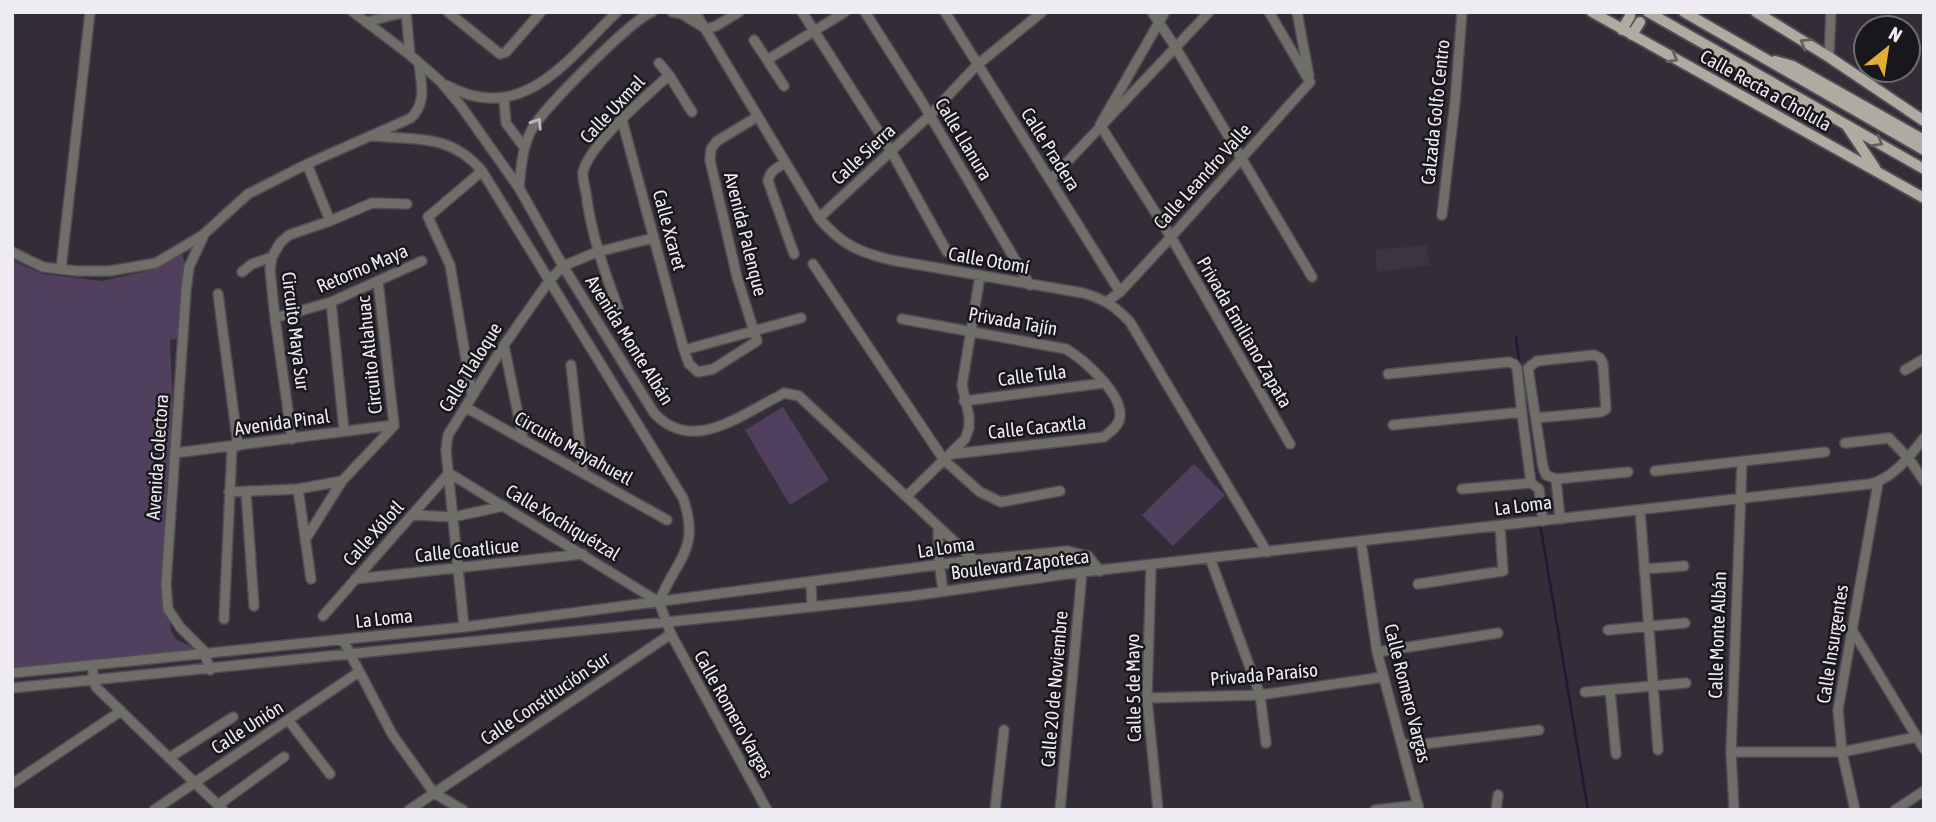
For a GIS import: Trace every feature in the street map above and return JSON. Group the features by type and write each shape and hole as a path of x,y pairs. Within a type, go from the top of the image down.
{"main road":[{"name":"Calle Recta a Cholula","path":"1592,12 1924,198"},
{"name":"Calle Recta a Cholula","path":"1648,12 1924,169"},
{"name":"Calle Recta a Cholula","path":"1684,12 1924,150"},
{"path":"1756,12 1924,121"},
{"path":"1627,33 1635,19"},
{"path":"1760,57 1793,66 1924,140"},
{"path":"1887,118 1924,121"},
{"path":"1846,124 1878,171"}],"street":[{"path":"61,269 90,12"},
{"name":"Avenida Monte Albán","path":"353,12 440,81 461,106 519,188 563,266 662,422 684,432 708,431 785,393 799,396 974,560"},
{"path":"366,22 406,12 410,55"},
{"path":"448,12 500,54 506,52 541,12"},
{"path":"458,22 465,12"},
{"path":"440,81 476,96 504,99 522,93 545,80 617,12"},
{"path":"519,188 524,147 541,116 622,33 644,15 652,12"},
{"path":"672,12 682,14 706,29 739,12"},
{"name":"Calle Otomí","path":"695,12 819,218 832,234 865,254 1083,293 1108,302 1129,322 1267,552"},
{"path":"802,12 891,152 947,252"},
{"path":"767,60 845,12"},
{"name":"Calle Llanura","path":"865,12 930,115 1030,285"},
{"name":"Calle Pradera","path":"944,12 1120,292"},
{"name":"Calle Sierra","path":"819,218 930,115 977,65 1042,12"},
{"path":"1152,12 1312,278"},
{"path":"1100,125 1165,12"},
{"path":"1051,180 1209,12"},
{"path":"1269,12 1310,82"},
{"path":"1297,12 1310,82"},
{"name":"Calzada Golfo Centro","path":"1442,215 1462,12"},
{"path":"1829,57 1831,12"},
{"path":"754,40 784,86"},
{"path":"12,252 43,267 61,269 110,271 156,263 203,235 248,194 307,164 411,118 418,110 422,92 419,63"},
{"path":"659,63 692,112"},
{"name":"Calle Uxmal","path":"618,308 597,251 583,173 590,157 622,120 669,75"},
{"name":"Calle Leandro Valle","path":"1120,292 1310,82"},
{"path":"504,99 506,123 524,147"},
{"name":"Avenida Palenque","path":"684,350 692,367 698,372 707,371 757,341 737,277 710,160 710,149 717,141 757,117"},
{"name":"Calle Xcaret","path":"622,120 684,350"},
{"name":"Privada Emiliano Zapata","path":"1100,125 1171,237 1290,443"},
{"path":"373,136 450,145 469,156 482,171 683,498 690,518 689,542 682,561 659,602 671,634"},
{"path":"786,163 769,174 768,181 794,254"},
{"path":"307,164 330,222"},
{"path":"472,395 450,265 428,217 482,171"},
{"name":"Circuito Maya Sur","path":"292,439 275,318 270,270 272,257 289,234 330,222 372,203 407,204"},
{"name":"Avenida Colectora","path":"203,235 190,267 186,289 166,584 168,609 180,627 205,653"},
{"path":"563,266 597,251 653,238"},
{"path":"242,272 252,264 272,257"},
{"name":"Retorno Maya","path":"275,318 331,302 422,261"},
{"path":"813,264 948,457 981,492 1002,502 1060,491"},
{"name":"Calle Tlaloque","path":"464,627 446,450 448,435 504,345 549,281 563,266"},
{"path":"907,496 965,439 969,428 962,386 980,276"},
{"name":"Circuito Atlahuac","path":"378,281 394,425"},
{"path":"1108,302 1120,292"},
{"path":"218,294 235,446 229,492 224,619"},
{"path":"331,302 344,432"},
{"path":"684,350 801,317"},
{"name":"Privada Tajín","path":"902,320 1066,349 1080,358 1104,383"},
{"path":"504,345 523,439"},
{"path":"1536,418 1606,409 1603,364 1600,358 1594,355 1532,363 1528,368 1543,467 1546,475 1556,479 1628,472"},
{"path":"1905,370 1924,359"},
{"path":"1388,374 1509,362 1514,364 1517,368 1531,483"},
{"path":"571,365 583,473"},
{"name":"Calle Cacaxtla","path":"948,457 1104,438 1116,427 1120,416 1115,399 1104,383"},
{"name":"Calle Tula","path":"964,401 1104,383"},
{"name":"Circuito Mayahuetl","path":"465,407 667,520"},
{"path":"1392,425 1522,414"},
{"path":"305,540 342,481 394,425"},
{"name":"Avenida Pinal","path":"175,453 394,425"},
{"path":"1845,443 1889,438 1909,459 1924,481"},
{"path":"1878,483 1909,459 1924,438"},
{"path":"1656,471 1825,452"},
{"name":"Calle Monte Albán","path":"1734,810 1731,752 1742,461"},
{"name":"Calle Xochiquétzal","path":"449,473 659,602"},
{"name":"Calle Xólotl","path":"323,616 449,473"},
{"path":"1556,479 1560,519"},
{"path":"229,492 298,489 342,481"},
{"path":"1462,489 1531,483 1539,489 1543,521"},
{"name":"La Loma","path":"12,673 464,627 974,560 1067,551 1088,556 1100,571 1878,483"},
{"name":"Calle Insurgentes","path":"1855,810 1842,752 1838,710 1878,483"},
{"path":"298,489 311,579"},
{"path":"246,492 254,606"},
{"path":"414,515 453,517 504,506"},
{"path":"1640,510 1658,750"},
{"path":"938,526 943,591"},
{"path":"1418,584 1503,571 1500,526"},
{"name":"Calle Romero Vargas","path":"1362,541 1377,652 1419,808"},
{"name":"Calle Coatlicue","path":"355,579 583,554"},
{"path":"1210,558 1260,695 1266,743"},
{"name":"Calle 5 de Mayo","path":"1152,566 1147,698 1158,810"},
{"path":"1644,569 1684,566"},
{"name":"Boulevard Zapoteca","path":"12,688 812,607 1100,571"},
{"name":"Calle 20 de Noviembre","path":"1060,810 1082,572"},
{"path":"811,583 812,607"},
{"path":"1608,630 1685,623"},
{"path":"1851,628 1924,749"},
{"path":"1377,652 1498,633"},
{"name":"Calle Romero Vargas","path":"671,634 767,810"},
{"name":"Calle Constitución Sur","path":"409,810 671,634"},
{"path":"343,640 392,734 434,793 463,810"},
{"path":"205,653 209,670"},
{"path":"93,665 96,688 221,808 284,757"},
{"name":"Calle Unión","path":"154,810 359,672"},
{"name":"Privada Paraíso","path":"1147,698 1260,695 1383,677"},
{"path":"1585,692 1686,683"},
{"path":"1609,690 1616,754"},
{"path":"12,784 121,711"},
{"path":"169,758 233,717"},
{"path":"289,721 330,774"},
{"path":"995,810 1004,730"},
{"path":"1402,743 1410,746 1539,730"},
{"path":"1731,752 1842,752 1916,737"},
{"path":"1895,810 1924,790"},
{"path":"1496,810 1498,794"},
{"path":"1375,810 1419,808"}],"shaded area":[{"path":"1426,245 1430,265 1377,272 1375,250"},
{"path":"182,254 187,269 181,338 170,340 175,453 166,584 171,631 177,640 205,653 12,674 12,260 42,274 103,281 159,268"},
{"path":"783,407 829,480 790,505 745,430"},
{"path":"1194,464 1225,495 1173,546 1142,515"}],"waterway":[{"path":"1516,337 1520,367"},
{"path":"1526,409 1536,482"},
{"path":"1540,523 1588,810"}]}
